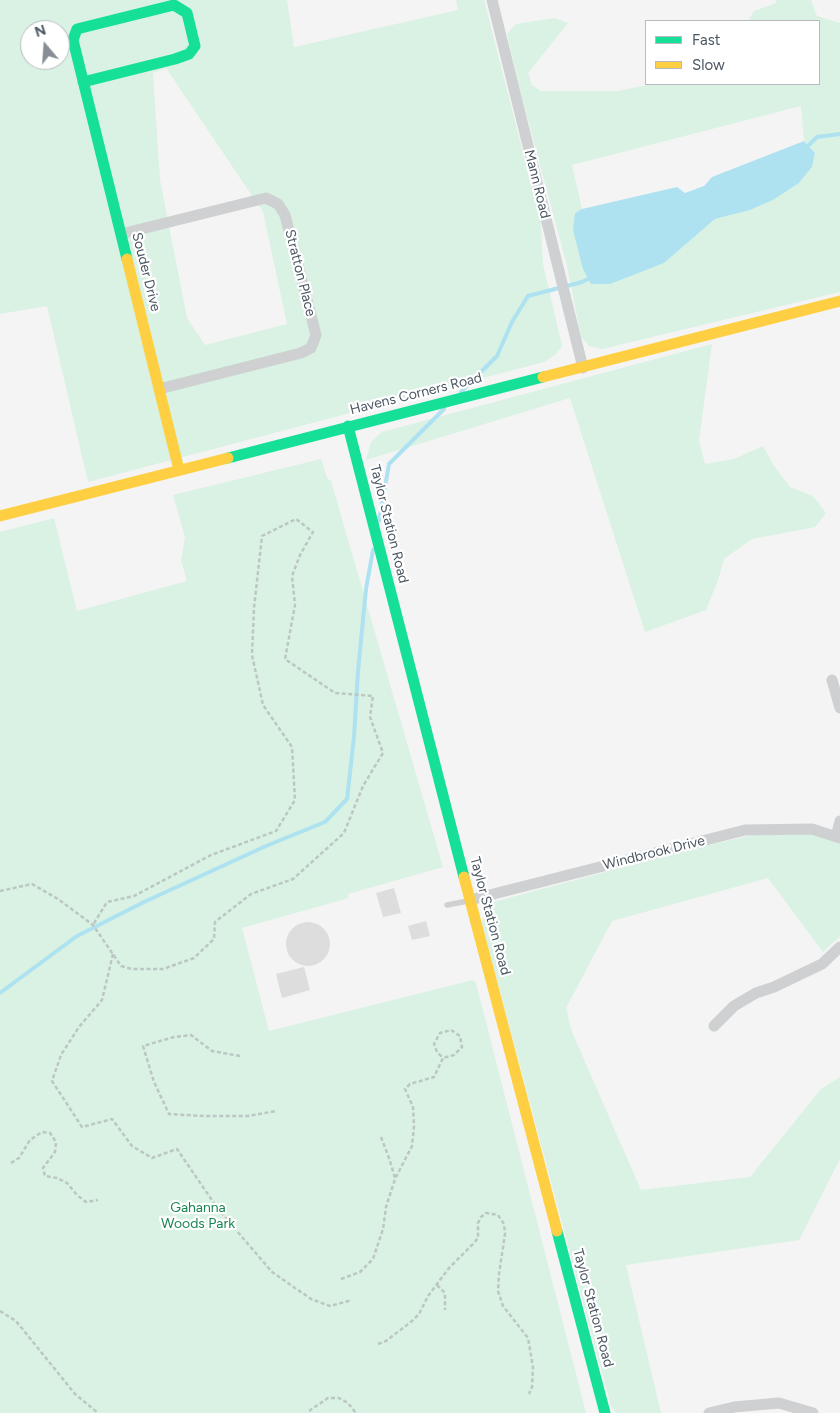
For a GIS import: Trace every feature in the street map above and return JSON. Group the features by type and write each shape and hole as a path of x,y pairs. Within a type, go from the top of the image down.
{"main road":[{"name":"Souder Drive","path":"83,82 189,54 195,46 187,13 174,5 77,29 73,40 83,82 179,470"},
{"name":"Havens Corners Road","path":"0,516 840,301"},
{"name":"Taylor Station Road","path":"348,426 605,1413"}],"street":[{"name":"Mann Road","path":"492,0 583,368"},
{"name":"Stratton Place","path":"121,234 266,198 278,204 285,215 316,335 312,348 301,353 159,389"},
{"path":"832,680 840,708"},
{"path":"838,838 840,821"},
{"name":"Windbrook Drive","path":"470,900 745,830 812,829 838,838"},
{"path":"714,1026 734,1006 756,993 774,987 822,964 840,947"},
{"path":"709,1413 734,1407 778,1403 812,1413"}],"lane":[{"path":"447,905 470,900"}],"path":[{"path":"0,891 32,884 58,898 93,925 121,966 163,969 194,958 214,939 215,922 251,894 293,879 344,833 363,786 383,753 370,717 373,696 335,693 285,659 295,605 292,576 313,532 296,519 262,536 254,608 252,655 263,705 292,747 296,800 276,831 211,856 134,896 107,902 93,925"},
{"path":"113,954 102,1000 79,1027 61,1055 52,1081 82,1127 112,1119 132,1146 152,1158 177,1149 218,1209 272,1272 311,1299 330,1306 352,1300"},
{"path":"341,1279 360,1272 373,1259 383,1229 386,1207 395,1180 412,1146 413,1107 405,1089 410,1084 434,1077 443,1058 454,1055 462,1047 460,1036 451,1030 440,1033 434,1044 437,1052 443,1058"},
{"path":"240,1056 212,1051 191,1035 174,1036 143,1046 154,1082 169,1114 248,1116 276,1111"},
{"path":"10,1163 19,1158 30,1140 42,1132 50,1133 56,1142 55,1152 43,1168 45,1176 57,1178 67,1183 86,1202 98,1200"},
{"path":"381,1137 395,1180"},
{"path":"378,1344 416,1318 436,1284 478,1238 478,1223 481,1217 486,1214 498,1215 504,1224 506,1234 498,1290 503,1306 528,1338 533,1367 532,1387 529,1394"},
{"path":"436,1284 445,1293 445,1310"},
{"path":"0,1311 16,1321 75,1394 98,1413"},
{"path":"309,1411 328,1398 339,1398 356,1413"}],"green space":[{"path":"0,0 287,0 294,47 458,10 456,0 484,0 541,223 543,264 562,346 555,355 544,362 88,482 47,306 0,314","holes":["166,68 263,212 287,324 205,345 187,318 160,180 153,73"]},
{"path":"776,0 811,0 817,16 840,23 840,292 602,349 589,346 581,337 567,266 507,34 516,24 555,18 568,23 528,73 532,85 541,91 618,91 647,85 820,85 820,20 749,20 754,11 776,3","holes":["801,106 804,141 815,153 812,167 799,183 773,200 750,210 715,219 664,263 575,213 582,209 572,165"]},
{"path":"712,344 699,440 705,464 734,459 763,446 774,466 790,487 813,496 826,513 815,527 752,539 724,559 706,610 645,632 570,398 366,460 371,442 382,432"},
{"name":"Gahanna Woods Park","path":"321,459 327,478 331,481 443,867 348,894 349,898 242,928 269,1031 473,980 476,983 586,1413 0,1413 0,532 54,518 77,611 187,581 181,560 185,537 173,495"},
{"path":"811,834 840,844 840,936 823,952 768,878 612,921 566,1008 572,1032 641,1190 750,1177 821,1089 840,1077 840,1159 799,1240 626,1265 661,1413 616,1413 611,1406 482,924 485,909 490,903 684,851 752,835"}],"water":[{"path":"804,141 815,153 812,167 799,183 773,200 750,210 715,219 664,263 610,284 591,284 583,269 573,230 575,213 582,209 677,187 685,193 704,186 712,177"}],"building":[{"path":"394,888 401,913 383,917 376,893"},
{"path":"426,921 430,936 412,940 408,926"},
{"path":"308,922 320,926 326,932 330,944 326,956 320,962 308,966 296,962 290,956 286,944 290,932 296,926"},
{"path":"304,967 310,990 282,998 276,974"}],"waterway":[{"path":"805,149 817,137 840,134"},
{"path":"461,392 497,356 512,322 528,296 582,282 592,277"},
{"path":"379,521 389,464 444,409"},
{"path":"0,993 77,936 144,902 266,846 325,822 347,799 366,589 373,550"}],"traffic: fast":[{"path":"83,82 175,59 189,54 195,46 187,13 174,5 77,29 73,40 127,259"},
{"path":"228,458 543,377"},
{"path":"348,426 464,877"},
{"path":"557,1231 605,1413"}],"traffic: slow":[{"path":"127,259 179,470"},
{"path":"543,377 840,301"},
{"path":"0,516 228,458"},
{"path":"464,877 557,1231"}]}
